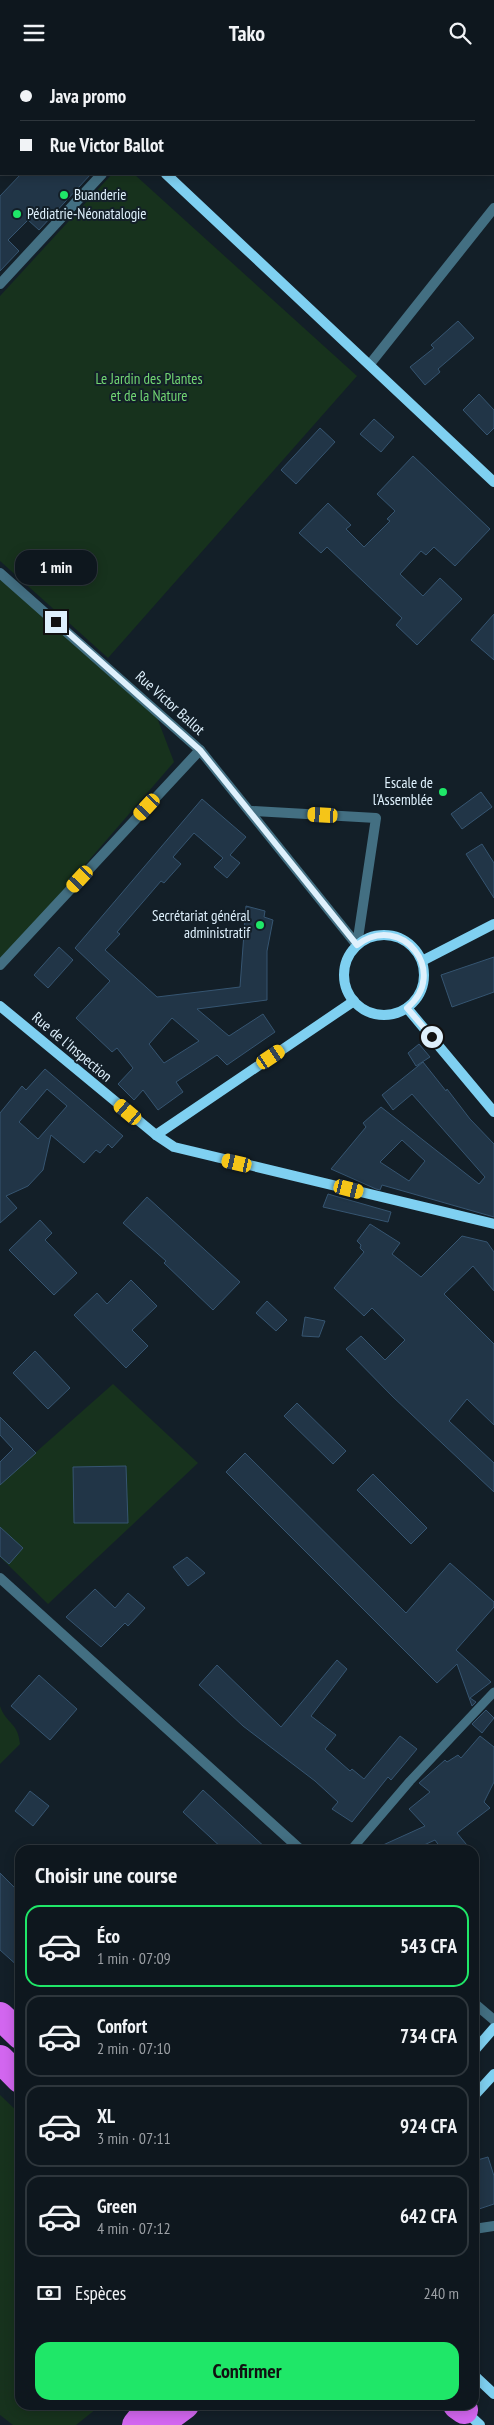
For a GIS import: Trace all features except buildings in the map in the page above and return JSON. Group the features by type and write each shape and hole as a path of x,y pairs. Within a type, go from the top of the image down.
{"highway":[{"path":"0,2016 15,2030"},
{"path":"0,2059 15,2074"},
{"path":"136,2425 148,2410"},
{"path":"144,2425 158,2410"},
{"path":"158,2425 178,2410"}],"main road":[{"path":"167,175 494,482"},
{"path":"422,961 494,924"},
{"path":"374,936 393,936 411,945 422,961 424,974 422,987 416,999 407,1008 396,1013 379,1014 363,1008 354,1001 347,989 344,969 349,956 357,945 374,936"},
{"path":"156,1135 354,1001"},
{"name":"Rue de l'Inspection","path":"0,1006 168,1144 182,1150 494,1224"},
{"path":"407,1008 494,1112"},
{"path":"479,2045 494,2028"},
{"path":"479,2090 494,2074"},
{"path":"479,2380 494,2394"}],"street":[{"path":"0,283 101,175"},
{"path":"370,364 494,208"},
{"name":"Rue Victor Ballot","path":"0,573 200,750 252,811 357,945"},
{"path":"0,965 200,750"},
{"path":"252,811 376,818 357,945"},
{"path":"0,1578 295,1845"},
{"path":"479,2007 494,2020"},
{"path":"479,2228 494,2226"}],"lane":[{"path":"355,1845 410,1781 494,1692"}],"green space":[{"name":"Le Jardin des Plantes et de la Nature","path":"111,175 135,175 357,376 108,658 0,561 0,296"},
{"path":"0,573 153,707 174,762 0,963"},
{"path":"113,1384 198,1463 48,1604 0,1557 0,1484"},
{"path":"0,1706 2,1712 17,1731 20,1744 0,1764"},
{"path":"0,2095 15,2109 15,2410 95,2410 76,2425 13,2425 0,2415"}],"place":[{"name":"Buanderie","path":"64,195"},
{"name":"Pédiatrie-Néonatalogie","path":"17,214"},
{"name":"Escale de l'Assemblée","path":"443,792"},
{"name":"Secrétariat général administratif","path":"260,925"}],"route":[{"path":"56,622 200,750 252,811 357,945 374,936 387,935 400,938 411,945 422,961 424,981 420,993 407,1008 432,1037"}]}
